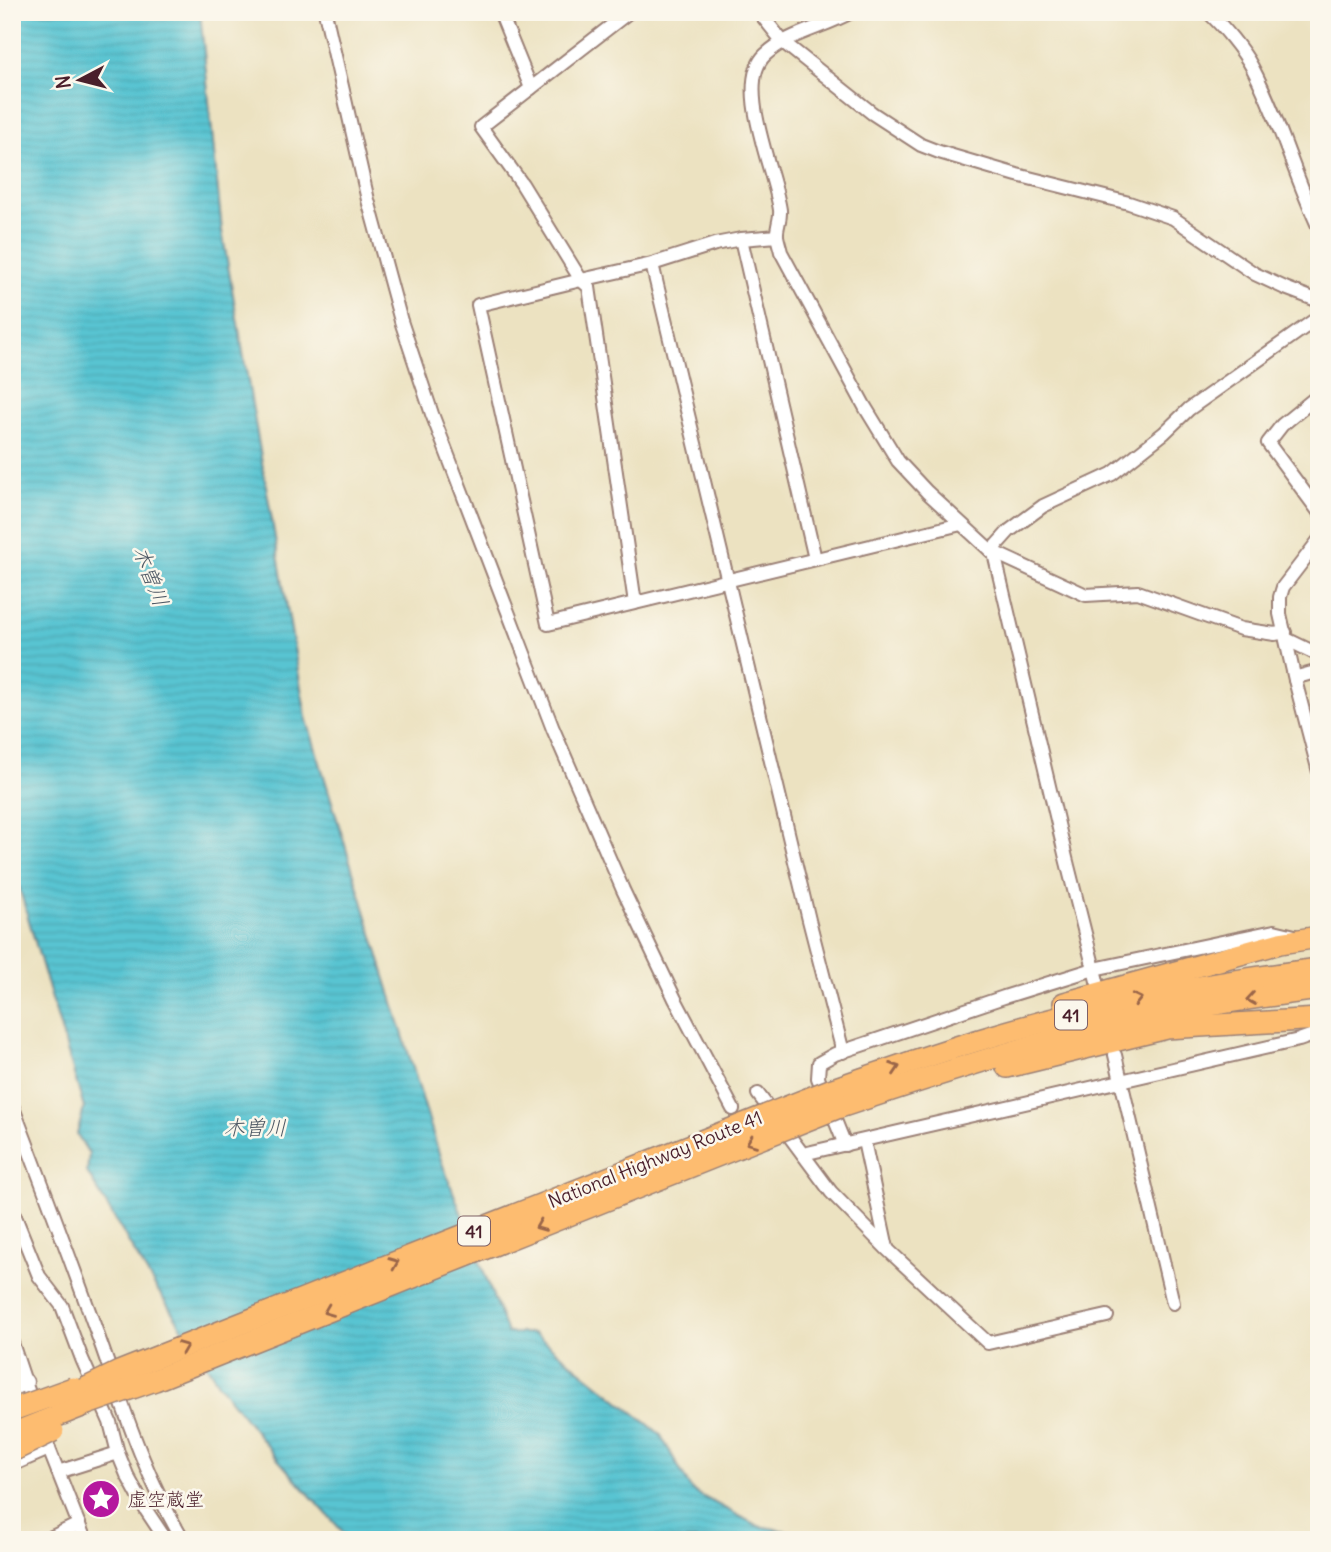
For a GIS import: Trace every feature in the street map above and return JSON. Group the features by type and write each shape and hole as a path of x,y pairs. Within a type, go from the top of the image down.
{"highway":[{"path":"985,1038 1022,1016 1088,995 1280,943 1312,938"},
{"name":"National Highway Route 41","path":"12,1434 155,1380 985,1038 1171,992 1319,969"},
{"name":"National Highway Route 41","path":"12,1420 119,1372 834,1099 889,1090 1089,1030 1177,1011 1319,989"},
{"path":"889,1090 911,1091 1167,1028 1319,1018"},
{"path":"12,1410 119,1372"},
{"path":"12,1451 155,1380"}],"street":[{"path":"326,12 368,200 401,321 432,414 553,729 623,890 675,999 733,1109"},
{"path":"500,12 531,88"},
{"path":"629,12 481,127 522,184 581,280 589,287 635,603"},
{"path":"759,12 783,42 873,113 921,145 1017,175 1129,203 1172,218 1255,274 1319,301"},
{"path":"850,12 783,42 766,54 757,65 754,78 755,113 780,212 777,236 781,252 865,407 898,461 927,492 993,552 1086,595 1138,592 1241,629 1286,635 1319,655"},
{"path":"1208,12 1251,65 1272,109 1303,195 1319,228"},
{"path":"777,236 715,244 652,264 478,305 548,624 961,524"},
{"path":"741,239 815,559"},
{"path":"652,264 843,1052"},
{"path":"993,552 1009,531 1043,506 1112,474 1164,433 1189,409 1319,317"},
{"path":"1319,395 1282,425 1268,443 1319,512"},
{"path":"1319,540 1283,587 1280,597 1280,614 1294,680 1319,772"},
{"path":"993,552 1095,975"},
{"path":"1294,680 1319,671"},
{"path":"845,1145 818,1078 819,1063 835,1054 1004,997 1274,932 1312,938"},
{"path":"803,1154 1122,1082 1319,1033"},
{"path":"1115,1055 1174,1303"},
{"path":"758,1094 831,1192 887,1249 988,1343 1107,1316"},
{"path":"12,1105 137,1444 166,1511 183,1540"},
{"path":"864,1141 887,1249"},
{"path":"12,1209 39,1276 62,1306 110,1422 127,1475 166,1540"},
{"path":"13,1347 18,1385 49,1449 85,1540"},
{"path":"12,1465 49,1449"},
{"path":"58,1472 118,1453"},
{"path":"47,1540 79,1524"}],"water":[{"name":"木曽川","path":"12,12 200,12 222,231 306,717 441,1160 507,1333 534,1333 660,1434 692,1491 758,1526 809,1535 819,1540 350,1540 274,1455 220,1386 148,1275 87,1172 89,1154 77,1134 84,1108 12,863"}],"place":[{"name":"虚空蔵堂","path":"101,1499"}]}
